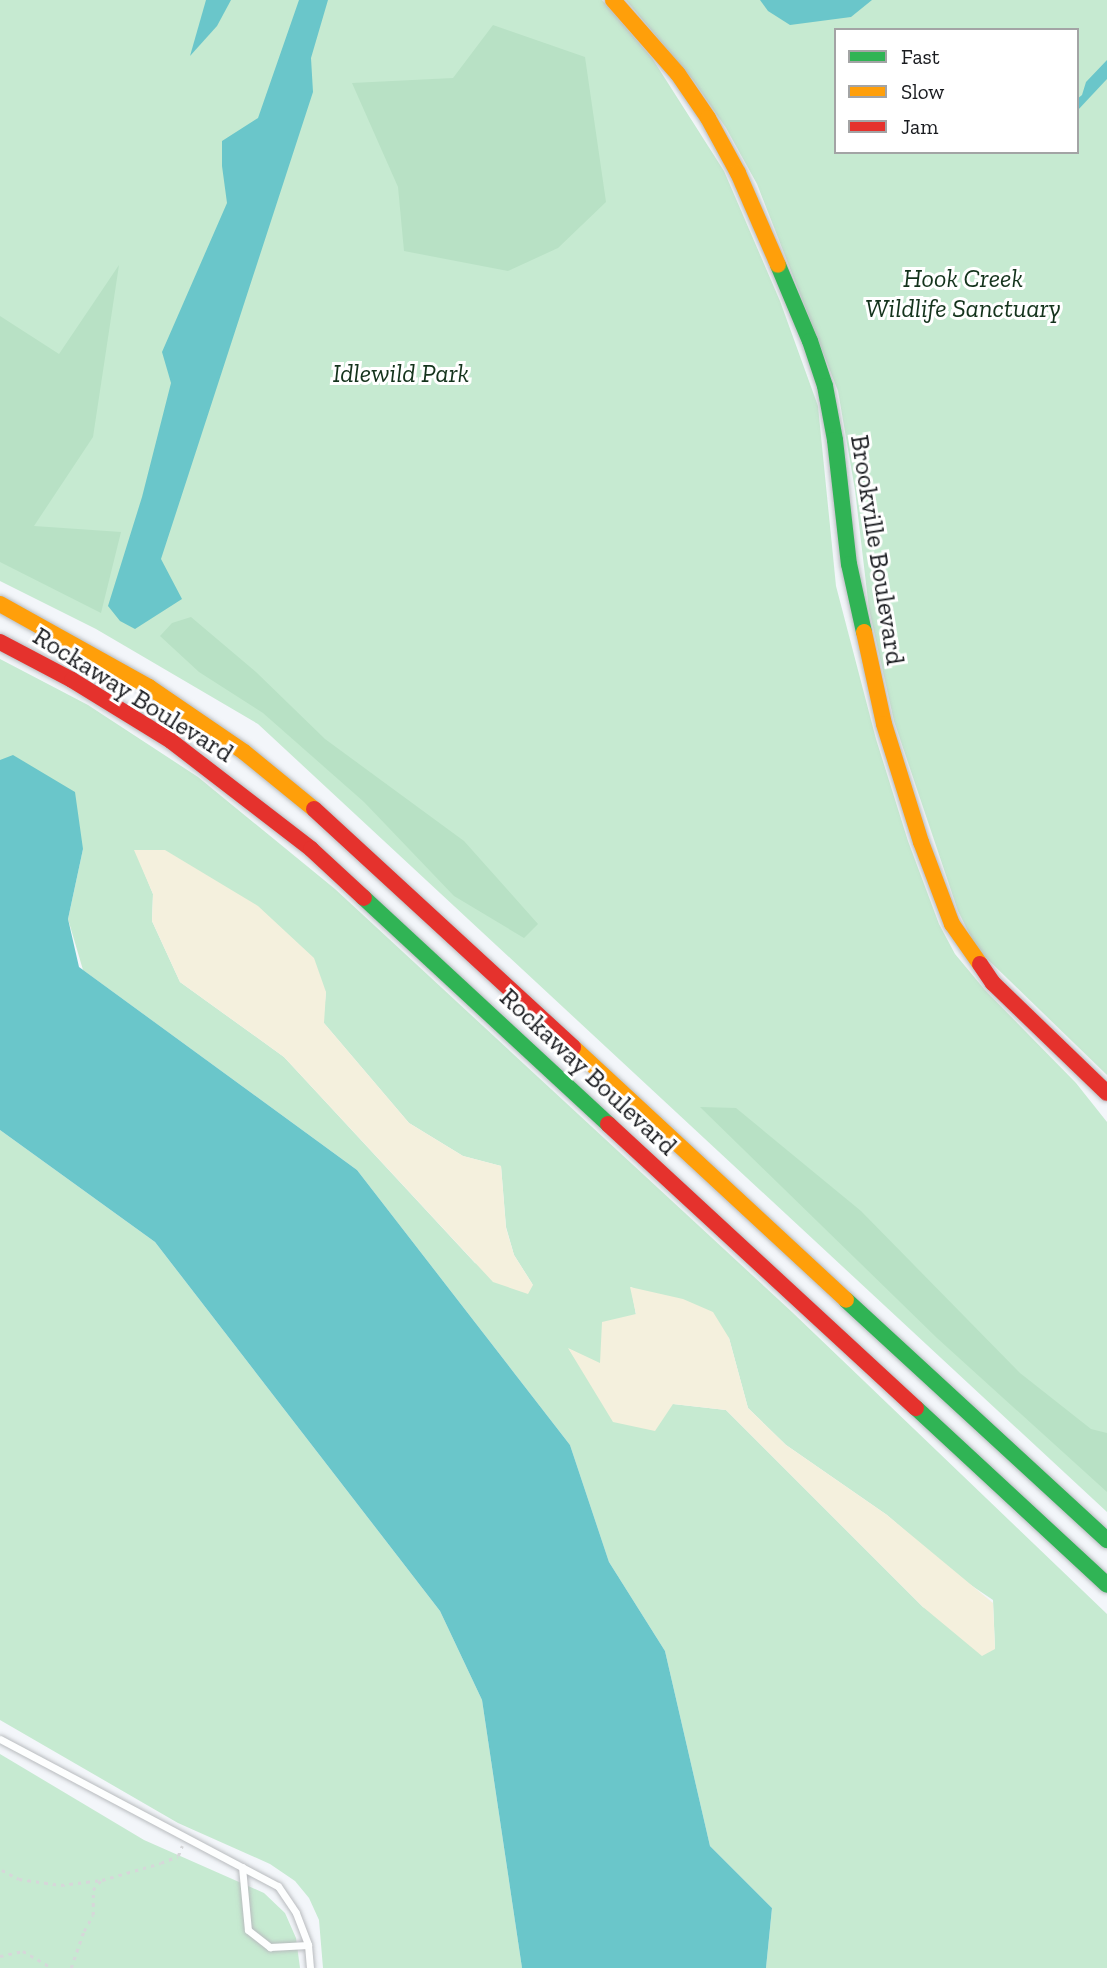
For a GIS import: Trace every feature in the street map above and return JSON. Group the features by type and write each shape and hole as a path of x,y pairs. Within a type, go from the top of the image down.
{"main road":[{"name":"Brookville Boulevard","path":"613,0 678,74 708,118 738,173 810,341 825,386 835,440 849,564 879,703 917,830 952,924 993,983 1107,1093"},
{"name":"Rockaway Boulevard","path":"0,604 73,642 149,687 244,752 305,801 1107,1540"},
{"name":"Rockaway Boulevard","path":"0,642 72,680 171,741 311,849 1107,1585"}],"lane":[{"path":"0,1740 278,1886 296,1913 308,1945 310,1968"},
{"path":"242,1867 247,1930 270,1947 308,1945"}],"path":[{"path":"2,1870 19,1879 61,1885 102,1880 178,1856 186,1838"},
{"path":"71,1968 93,1914 93,1890 102,1880"},
{"path":"0,1956 23,1951 52,1968"}],"green space":[{"name":"Idlewild Park","path":"0,0 602,0 652,58 724,171 780,301 818,406 836,586 876,739 908,841 939,924 955,954 985,990 1076,1083 1107,1122 1107,1512 258,724 96,629 0,581"},
{"name":"Hook Creek Wildlife Sanctuary","path":"626,0 1107,0 1107,1075 977,949 958,911 894,721 869,609 855,490 838,391 757,184 726,128 693,80"},
{"path":"493,25 585,57 606,202 558,248 508,271 404,251 398,187 352,83 453,78"},
{"path":"119,265 93,437 34,526 121,532 101,613 0,562 0,316 59,354"},
{"path":"191,617 256,672 325,739 464,841 538,924 524,938 454,896 364,802 263,713 199,672 160,636 172,623"},
{"path":"0,659 88,705 198,777 335,889 792,1312 1107,1614 1107,1968 766,1968 772,1908 710,1846 665,1651 609,1562 570,1445 357,1170 83,970 68,919 83,849 0,761","holes":["135,850 326,992 323,1022 409,1123 463,1156 501,1166 506,1227 514,1255 533,1285 475,1263 284,1057 180,982 152,921 153,894","631,1287 729,1338 748,1408 786,1445 887,1515 956,1575 993,1600 995,1649 923,1607 726,1410 673,1404 586,1375 569,1349 600,1364 636,1315"]},
{"path":"700,1107 736,1108 861,1211 1020,1373 1091,1429 1107,1433 1107,1492 937,1338"},
{"path":"0,1130 155,1242 440,1611 482,1700 522,1968 323,1968 319,1920 309,1898 295,1881 270,1864 178,1823 0,1720"},
{"path":"0,1754 144,1840 264,1893 285,1913 296,1938 300,1968 0,1968"}],"sand":[{"path":"134,850 165,850 258,906 314,958 326,992 324,1023 409,1123 463,1156 501,1166 506,1228 514,1255 533,1285 528,1294 493,1282 284,1057 180,982 152,921 153,894"},
{"path":"630,1287 683,1299 713,1312 729,1338 748,1408 786,1445 887,1515 993,1603 995,1649 982,1656 923,1607 726,1410 673,1404 655,1431 613,1422 568,1348 600,1363 602,1322 636,1314"}],"water":[{"path":"206,0 231,0 217,26 190,56"},
{"path":"299,0 328,0 311,58 313,92 161,559 182,599 135,629 120,621 108,606 142,497 171,383 162,352 227,203 222,141 258,118"},
{"path":"760,0 872,0 851,17 790,25 768,11"},
{"path":"1107,60 1107,79 1079,109 1079,97 1086,82"},
{"path":"13,755 75,792 83,849 68,919 79,967 357,1170 570,1445 609,1562 665,1651 710,1846 772,1908 766,1968 522,1968 482,1700 440,1611 155,1242 0,1130 0,760"}],"traffic: fast":[{"path":"778,265 810,341 825,386 835,440 849,564 864,632"},
{"path":"364,898 608,1124"},
{"path":"846,1300 1107,1540"},
{"path":"916,1408 1107,1585"}],"traffic: slow":[{"path":"613,0 678,74 708,118 738,173 778,265"},
{"path":"0,604 149,687 244,752 314,809"},
{"path":"864,632 884,724 921,842 952,924 980,964"},
{"path":"573,1047 846,1300"}],"traffic: jam":[{"path":"0,642 72,680 171,741 311,849 364,898"},
{"path":"314,809 573,1047"},
{"path":"980,964 993,983 1107,1093"},
{"path":"608,1124 916,1408"}]}
